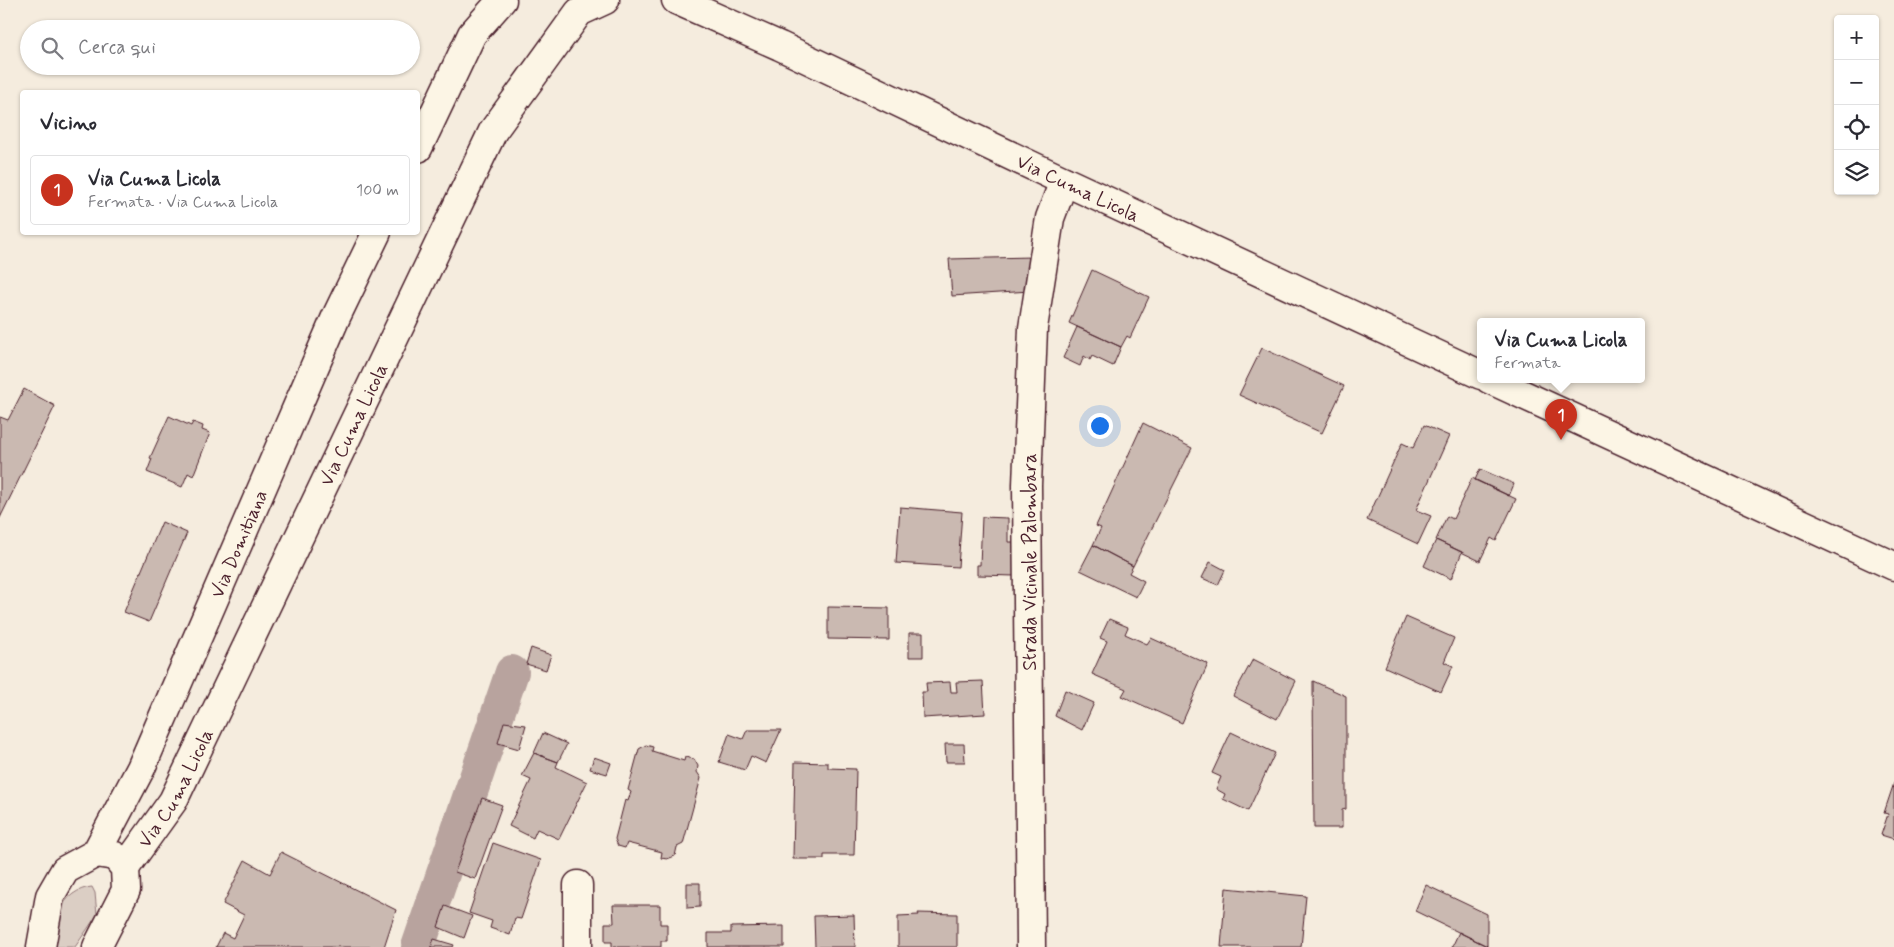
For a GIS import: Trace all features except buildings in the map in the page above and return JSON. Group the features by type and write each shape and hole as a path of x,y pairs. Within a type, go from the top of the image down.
{"street":[{"path":"420,144 472,34 502,0"},
{"name":"Via Cuma Licola","path":"125,868 173,801 493,131 579,12 605,0"},
{"name":"Via Cuma Licola","path":"676,0 780,46 1064,181 1477,373"},
{"name":"Strada Vicinale Palombara","path":"1030,947 1027,485 1033,328 1050,218 1064,181"},
{"name":"Via Domitiana","path":"96,853 141,768 336,317 375,235"},
{"path":"1498,383 1894,566"},
{"path":"41,947 50,896 65,870 96,853 115,856 125,868 126,890 97,947"},
{"path":"578,885 578,947"}],"shaded area":[{"path":"92,887 95,893 97,915 75,947 55,947 56,928 63,905 77,891"}],"waterway":[{"path":"418,947 512,672"}],"place":[{"name":"Via Cuma Licola","path":"1561,440"}]}
